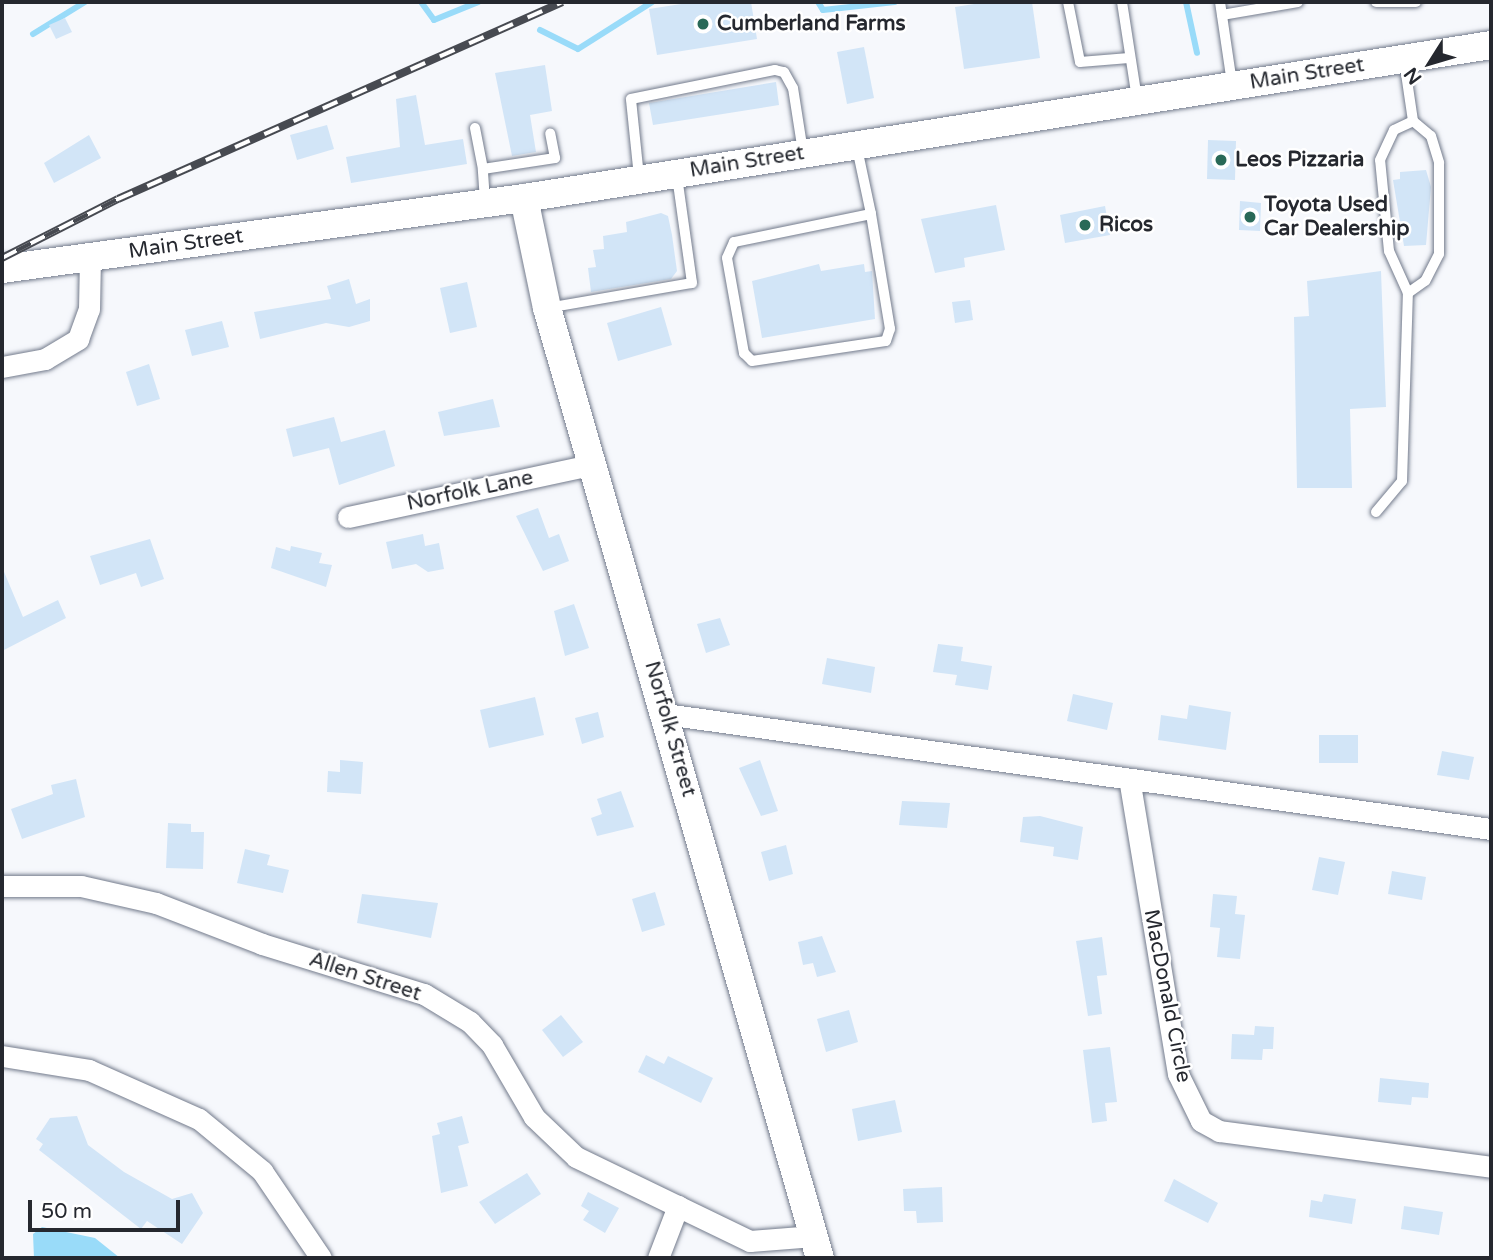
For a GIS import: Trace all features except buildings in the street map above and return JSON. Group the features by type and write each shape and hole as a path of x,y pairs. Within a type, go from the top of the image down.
{"main road":[{"name":"Main Street","path":"2,269 485,204 1491,45"},
{"name":"Norfolk Street","path":"524,198 547,308 817,1247"}],"street":[{"path":"2,367 45,359 78,339 89,309 90,257"},
{"name":"Norfolk Lane","path":"348,517 592,465"},
{"path":"665,714 1130,784 1491,829"},
{"name":"MacDonald Circle","path":"1130,784 1178,1074 1201,1121 1219,1131 1491,1167"},
{"name":"Allen Street","path":"2,886 81,886 156,903 262,944 424,994 470,1021 492,1045 550,1136 576,1157 750,1241 817,1247"},
{"path":"2,1056 89,1070 200,1119 262,1171 321,1258"},
{"path":"658,1258 678,1206"}],"lane":[{"path":"1068,2 1080,62 1129,58"},
{"path":"1122,2 1138,102"},
{"path":"1220,2 1233,86"},
{"path":"1222,15 1298,2"},
{"path":"1376,2 1416,2"},
{"path":"1404,59 1413,121 1431,136 1439,163 1440,254 1425,281 1408,293"},
{"path":"639,180 631,99 775,70 784,72 793,88 803,154"},
{"path":"1376,512 1402,481 1408,293 1389,251 1380,160 1394,130 1413,121"},
{"path":"475,128 483,169 485,204"},
{"path":"483,169 555,158 550,133"},
{"path":"856,145 871,214 890,329 886,341 752,361 744,353 727,258 734,242 871,214"},
{"path":"547,308 692,283 677,173"}],"water":[{"path":"42,1227 95,1238 120,1258 34,1258 33,1234"}],"waterway":[{"path":"33,34 85,2"},
{"path":"421,2 434,20 478,2"},
{"path":"540,30 578,49 652,2"},
{"path":"818,2 823,10 895,2"},
{"path":"1186,2 1197,53"}],"railway":[{"path":"2,258 118,199 562,2"}],"place":[{"name":"Cumberland Farms","path":"703,24"},
{"name":"Leos Pizzaria","path":"1221,160"},
{"name":"Toyota Used Car Dealership","path":"1250,217"},
{"name":"Ricos","path":"1085,225"}]}
